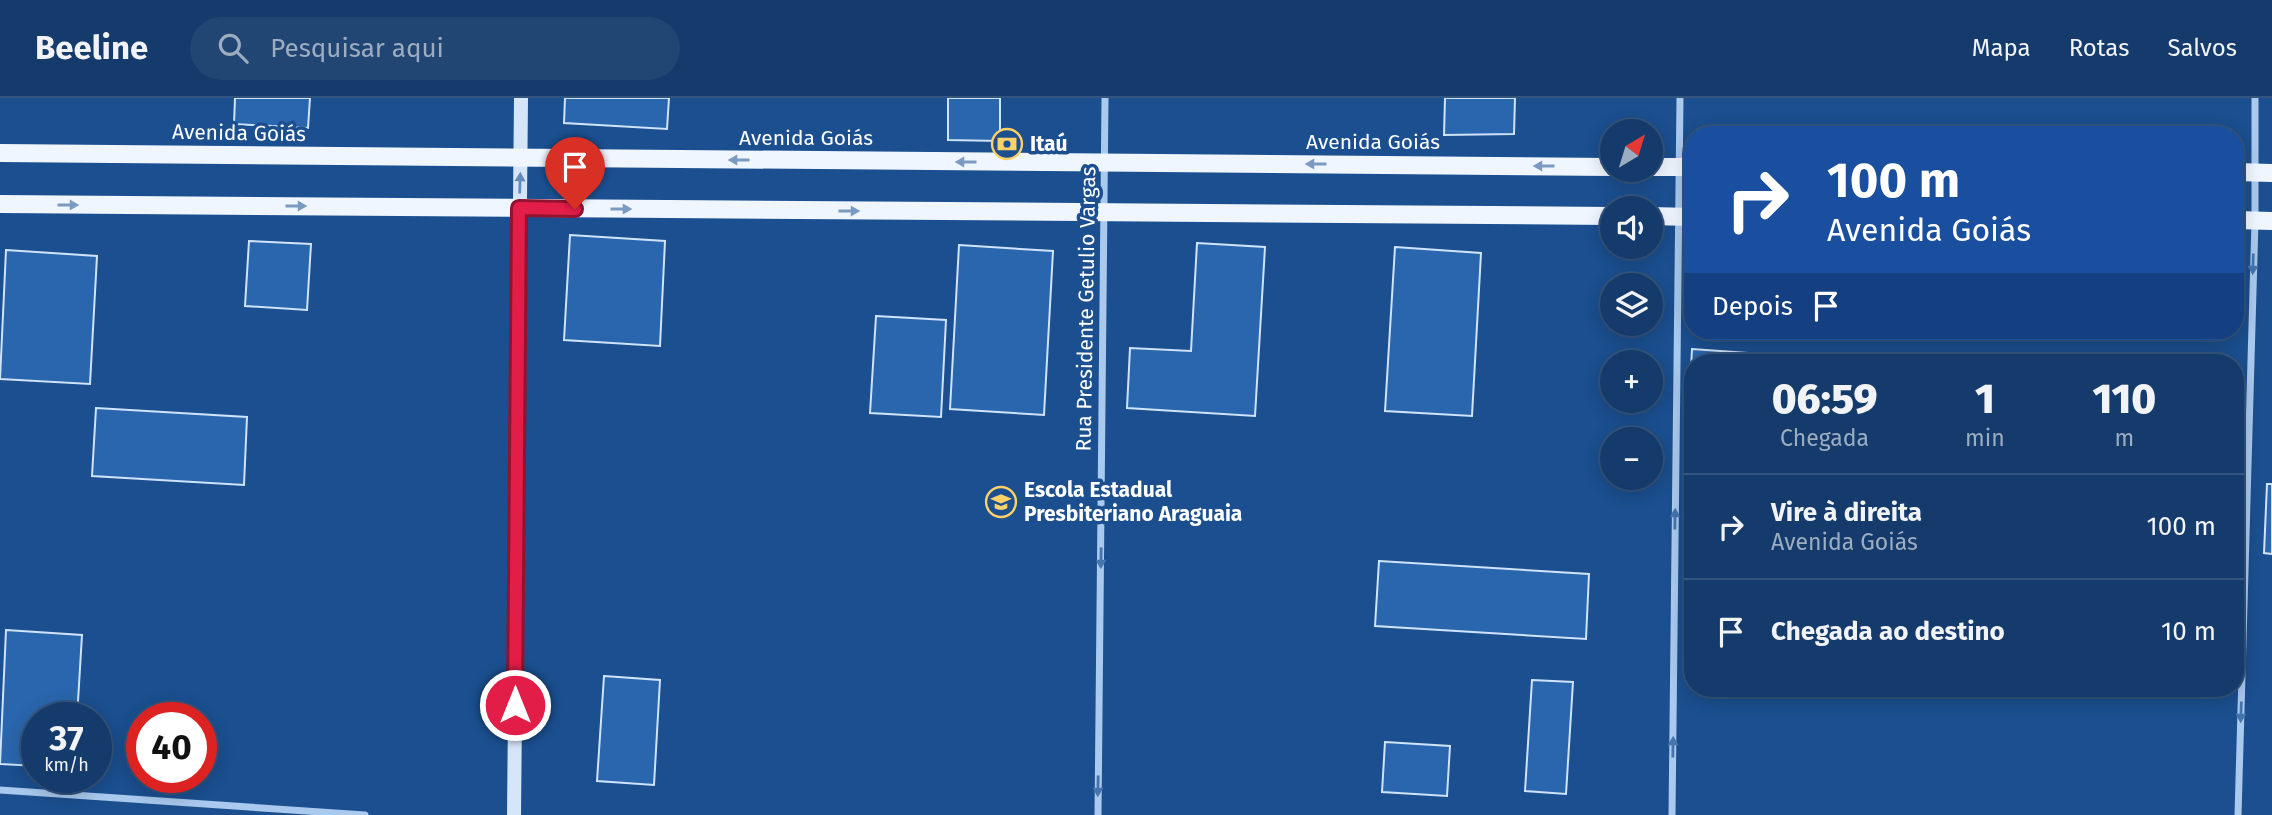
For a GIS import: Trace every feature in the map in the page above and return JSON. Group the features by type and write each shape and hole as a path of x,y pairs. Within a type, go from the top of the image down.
{"main road":[{"name":"Avenida Goiás","path":"0,153 1600,167"},
{"path":"1663,167 1684,167"},
{"path":"2244,172 2263,173"},
{"path":"0,204 1600,216"},
{"path":"1663,216 1684,217"},
{"path":"2244,220 2263,221"}],"street":[{"path":"514,815 521,98"},
{"name":"Rua Presidente Getulio Vargas","path":"1098,815 1105,98"},
{"path":"1680,98 1684,144"},
{"path":"2244,672 2263,221 2263,173 2255,98"},
{"path":"1672,815 1684,302"},
{"path":"2238,815 2243,697"},
{"path":"0,790 365,815"}],"building":[{"path":"235,98 310,98 308,128 234,124"},
{"path":"565,98 669,98 667,129 564,123"},
{"path":"948,98 1000,98 1000,141 948,140"},
{"path":"1445,98 1515,98 1514,134 1444,135"},
{"path":"570,235 665,241 660,346 564,340"},
{"path":"249,241 311,244 307,310 245,306"},
{"path":"1197,243 1265,247 1255,416 1127,408 1130,348 1191,351"},
{"path":"959,245 1053,251 1044,415 950,409"},
{"path":"1395,247 1481,253 1472,416 1385,411"},
{"path":"6,250 97,256 90,384 0,379"},
{"path":"876,316 946,320 941,417 870,413"},
{"path":"1692,349 1763,354 1692,354"},
{"path":"96,408 247,417 244,485 92,476"},
{"path":"2267,484 2272,484 2272,554 2264,553"},
{"path":"1379,561 1589,574 1586,639 1375,626"},
{"path":"6,630 82,635 78,702 21,702 21,765 0,764"},
{"path":"604,676 660,680 654,785 597,781"},
{"path":"1532,680 1573,682 1566,794 1525,791"},
{"path":"1385,742 1450,746 1447,796 1382,792"}],"place":[{"name":"Itaú","path":"1007,144"},
{"name":"Escola Estadual Presbiteriano Araguaia","path":"1001,502"}],"route":[{"path":"515,705 519,208 575,209"}]}
